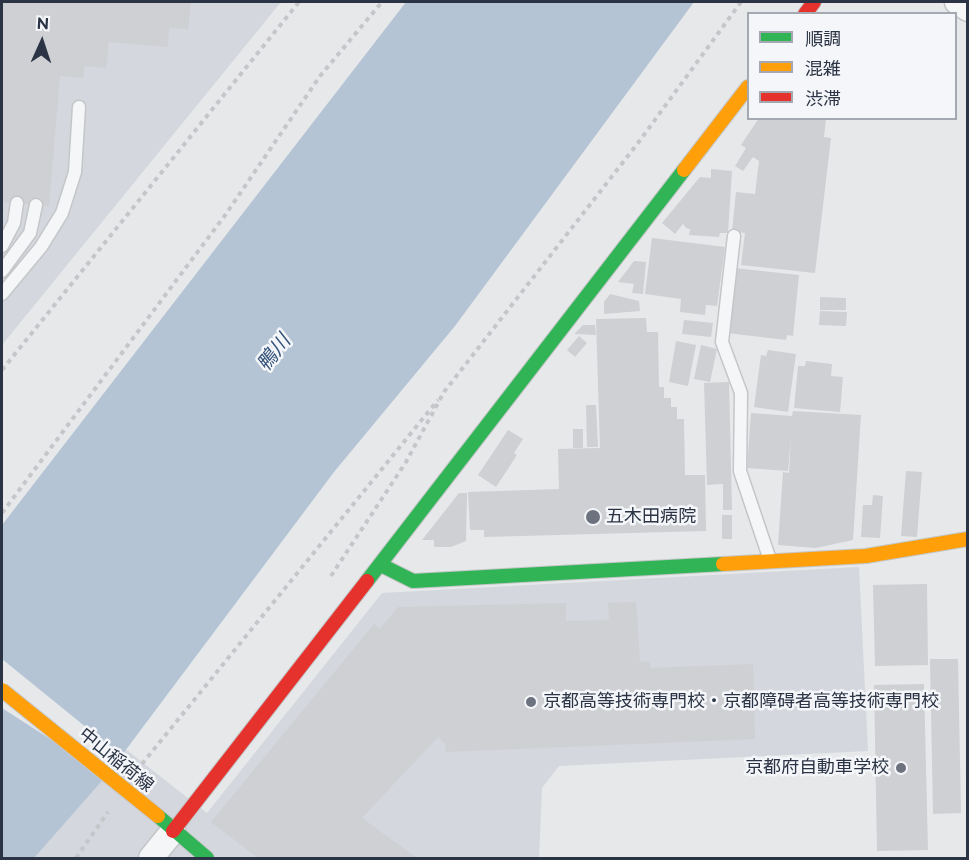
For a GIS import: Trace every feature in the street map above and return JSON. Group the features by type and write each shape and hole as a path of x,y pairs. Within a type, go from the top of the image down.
{"street":[{"path":"957,2 968,9"},
{"path":"151,858 166,824 381,565 747,88"},
{"path":"381,565 413,580 866,555 968,539"},
{"name":"中山稲荷線","path":"2,690 207,858"}],"lane":[{"path":"2,294 41,247 62,213 75,172 79,107"},
{"path":"2,246 14,223 17,203"},
{"path":"2,271 30,233 36,205"},
{"path":"734,236 722,342 741,393 740,471 770,561"}],"path":[{"path":"2,370 299,2"},
{"path":"2,513 226,214 320,76 382,2"},
{"path":"137,771 157,742 444,392 638,143 741,2"},
{"path":"328,580 406,462 444,392"},
{"path":"76,858 110,810"}],"shaded area":[{"path":"2,2 281,2 2,345"},
{"path":"859,567 868,751 559,766 542,788 539,858 2,858 2,652 207,813 382,593"}],"water":[{"name":"鴨川","path":"406,2 694,2 455,326 334,472 107,775 34,858 2,858 2,525"}],"pier":[{"path":"2,659 124,758 109,777 2,708"}],"building":[{"path":"2,2 191,2 188,29 169,28 168,47 109,42 106,68 84,66 83,78 60,76 49,206 2,202"},
{"path":"758,120 826,120 824,137 831,138 815,273 741,265 745,233 732,231 736,192 755,194 759,161 753,157 743,171 735,166 746,148 741,145"},
{"path":"711,169 732,171 728,233 720,233 719,237 689,235 690,229 683,224 675,234 662,223 700,177 711,178"},
{"path":"652,238 725,247 717,306 706,305 705,315 680,312 681,299 645,294"},
{"path":"634,261 646,262 643,294 632,293 634,284 618,282"},
{"path":"734,268 799,275 793,336 787,335 786,340 727,333"},
{"path":"610,294 639,301 640,311 604,314 604,302"},
{"path":"820,297 846,298 846,310 820,310"},
{"path":"820,311 847,312 846,326 819,325"},
{"name":"五木田病院","path":"646,318 647,332 658,332 659,387 664,387 664,398 671,398 671,407 677,407 677,419 684,419 685,475 705,475 706,531 484,537 484,530 470,530 468,492 559,489 558,449 600,448 596,319"},
{"path":"684,320 713,323 711,337 682,334"},
{"path":"583,325 595,325 596,335 574,334"},
{"path":"579,336 587,343 575,357 567,350"},
{"path":"676,341 696,345 688,386 669,382"},
{"path":"701,345 717,349 710,382 694,379"},
{"path":"768,350 796,354 788,412 754,407 761,355 766,356"},
{"path":"806,361 832,364 831,376 843,377 840,412 794,408 798,366 805,366"},
{"path":"729,382 732,510 723,510 723,484 707,485 704,383"},
{"path":"586,405 596,405 598,447 587,447"},
{"path":"793,411 861,415 853,540 816,548 778,545 783,472 789,473 791,437 788,471 747,468 751,413 792,416"},
{"path":"573,429 583,429 583,448 573,448"},
{"path":"508,430 523,439 514,453 517,455 496,487 478,475"},
{"path":"906,471 922,472 917,537 901,536"},
{"path":"459,493 467,493 466,541 451,547 434,547 434,540 422,540"},
{"path":"873,495 883,496 880,538 861,537 863,505 872,505"},
{"path":"722,515 732,515 732,539 722,539"},
{"path":"927,584 928,665 875,666 873,585"},
{"name":"京都高等技術専門校・京都障碍者高等技術専門校","path":"636,602 640,662 650,661 650,668 753,664 755,739 445,752 446,745 438,737 362,818 417,858 258,858 211,822 374,624 380,629 398,607 566,603 566,621 609,620 608,603"},
{"path":"930,659 958,659 961,813 933,814"},
{"name":"京都府自動車学校","path":"924,684 928,850 877,851 874,685"}],"traffic: fast":[{"path":"367,581 684,170"},
{"path":"381,565 413,581 723,564"},
{"path":"158,816 207,858"}],"traffic: slow":[{"path":"684,170 747,88"},
{"path":"723,564 866,556 968,539"},
{"path":"2,690 158,816"}],"traffic: jam":[{"path":"806,12 814,2"},
{"path":"173,831 367,581"}],"place":[{"name":"五木田病院","path":"593,517"},
{"name":"京都高等技術専門校・京都障碍者高等技術専門校","path":"531,702"},
{"name":"京都府自動車学校","path":"901,768"}]}
